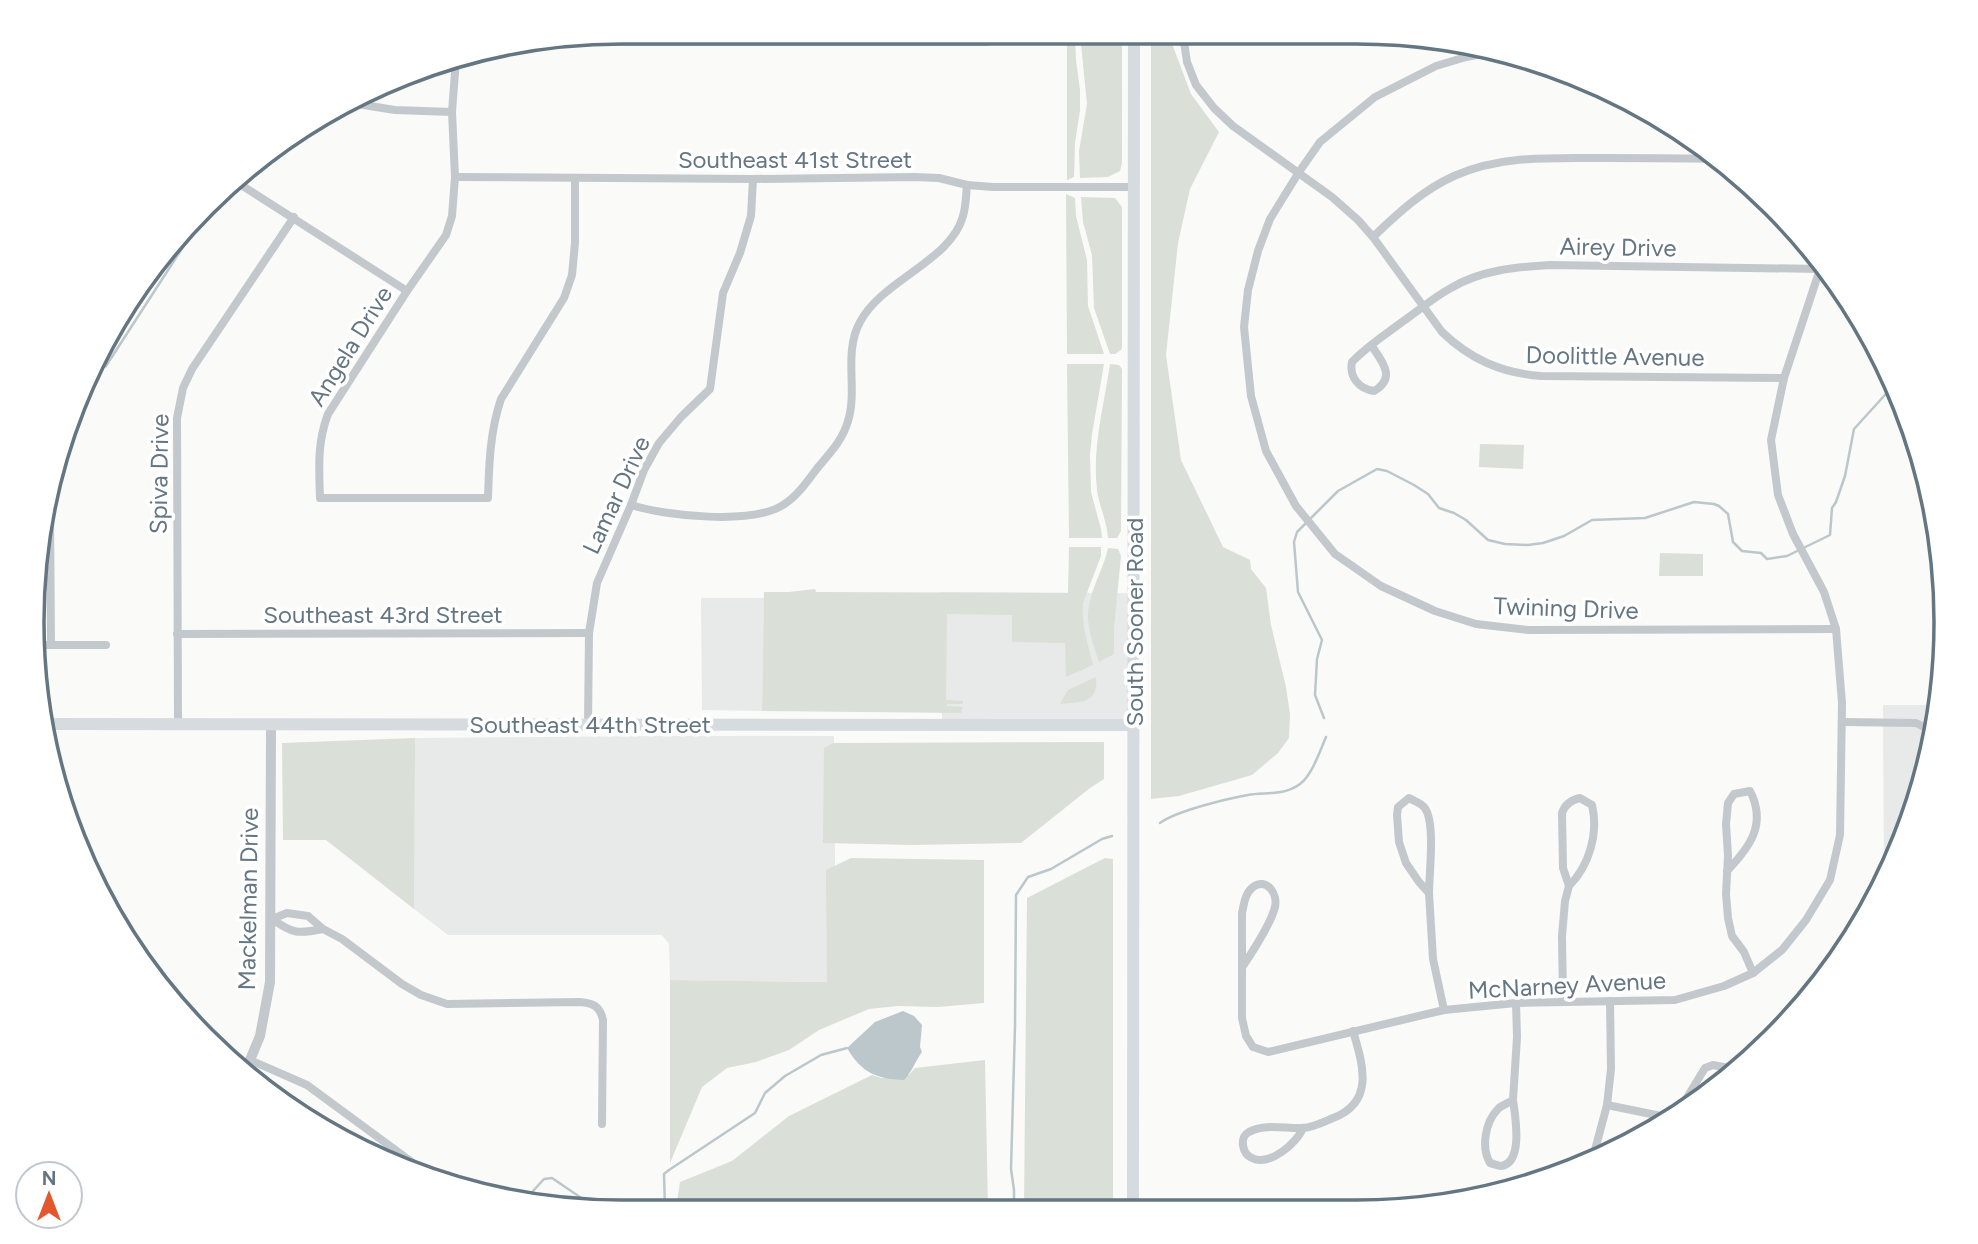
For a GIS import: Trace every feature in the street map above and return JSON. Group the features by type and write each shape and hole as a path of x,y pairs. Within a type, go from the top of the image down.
{"main road":[{"name":"South Sooner Road","path":"1133,1200 1134,44"},
{"name":"Southeast 44th Street","path":"53,724 1134,724"}],"street":[{"name":"Doolittle Avenue","path":"1184,44 1187,62 1196,85 1214,108 1233,126 1332,197 1373,237 1442,332 1480,361 1509,372 1541,376 1784,379"},
{"name":"Twining Drive","path":"1472,56 1436,66 1375,97 1320,142 1298,172 1270,219 1258,251 1248,290 1244,327 1251,396 1266,451 1304,517 1335,554 1381,586 1434,611 1476,624 1529,630 1836,629"},
{"name":"Angela Drive","path":"455,68 452,111 455,177 452,216 446,235 328,414 321,433 318,460 320,498 488,498 489,461 495,416 501,399 564,298 572,275 575,178"},
{"path":"363,105 395,110 452,111"},
{"path":"1373,237 1403,209 1429,190 1453,176 1488,164 1534,158 1702,159"},
{"name":"Southeast 41st Street","path":"455,177 915,177 993,187 1135,187"},
{"name":"Lamar Drive","path":"589,724 589,633 597,583 644,470 659,443 681,417 710,390 723,293 740,253 751,216 753,179"},
{"path":"631,505 679,514 733,517 765,513 784,505 841,438 849,420 853,338 860,320 877,299 943,248 955,235 963,217 967,185"},
{"path":"243,186 407,291"},
{"name":"Spiva Drive","path":"178,724 177,418 183,388 208,342 294,217"},
{"name":"Airey Drive","path":"1371,345 1450,288 1482,275 1524,266 1812,266"},
{"name":"McNarney Avenue","path":"1243,966 1242,1018 1246,1036 1253,1047 1268,1052 1444,1010 1516,1003 1675,1000 1724,986 1753,972 1782,950 1806,920 1830,880 1840,835 1842,703 1836,629 1824,592 1793,534 1778,495 1771,440 1784,379 1819,275"},
{"path":"1371,345 1382,361 1387,375 1386,381 1374,391 1362,388 1350,367 1371,345"},
{"path":"50,539 51,645"},
{"name":"Southeast 43rd Street","path":"177,634 589,633"},
{"path":"45,645 106,645"},
{"path":"1842,722 1916,723 1924,727"},
{"name":"Mackelman Drive","path":"249,1063 260,1036 268,997 272,919 271,724"},
{"path":"1727,871 1743,854 1756,824 1758,813 1750,791 1734,794 1728,803 1726,894 1732,936 1744,952 1753,972"},
{"path":"1429,893 1406,863 1399,842 1396,815 1398,807 1409,798 1425,808 1429,816 1429,893 1433,960 1444,1010"},
{"path":"1563,1001 1562,936 1565,901 1569,886 1578,877 1592,844 1592,805 1580,798 1571,800 1562,813 1563,867 1569,886"},
{"path":"1269,886 1273,892 1275,906 1262,935 1243,966 1242,913 1245,897 1253,887 1269,886"},
{"path":"272,919 286,914 308,916 402,984 421,995 447,1004 580,1002 596,1005 603,1020 603,1124"},
{"path":"299,915 299,932"},
{"path":"272,919 289,931 323,929"},
{"path":"1595,1148 1606,1105 1611,1069 1610,1001"},
{"path":"1513,1100 1499,1108 1492,1118 1485,1144 1485,1156 1490,1163 1501,1166 1509,1162 1515,1154 1513,1100 1516,1003"},
{"path":"1303,1128 1296,1141 1270,1157 1249,1157 1243,1146 1243,1141 1250,1131 1303,1128 1339,1116 1353,1107 1363,1086 1363,1068 1353,1031"},
{"path":"250,1060 307,1085 406,1158"},
{"path":"1688,1096 1705,1068 1713,1065 1725,1067"},
{"path":"1606,1105 1658,1115"}],"shaded area":[{"path":"1067,44 1075,44 1080,110 1074,177 1067,180"},
{"path":"1081,44 1122,44 1122,163 1120,171 1108,177 1080,178 1079,151 1087,104"},
{"path":"1151,44 1172,44 1191,94 1219,132 1190,189 1178,243 1166,355 1181,460 1223,547 1250,560 1251,569 1266,588 1290,714 1289,738 1278,753 1252,775 1179,796 1151,799"},
{"path":"1066,194 1075,198 1076,216 1087,260 1088,306 1104,354 1067,354"},
{"path":"1081,197 1115,198 1122,207 1122,348 1115,354 1110,354 1094,308 1092,255 1083,222"},
{"path":"1067,364 1104,364 1090,455 1091,492 1102,538 1069,538"},
{"path":"1110,364 1119,365 1122,369 1121,531 1117,538 1108,538 1096,474 1097,442"},
{"path":"1480,444 1524,445 1523,469 1479,467"},
{"path":"1069,547 1101,547 1101,556 1083,603 1084,626 1093,665 1066,677 1065,643 1012,642 1012,615 947,614 946,700 963,701 963,704 947,704 963,707 961,713 762,711 764,592 815,589 816,592 1068,593"},
{"path":"1108,548 1118,549 1121,556 1114,654 1099,662 1090,632 1088,609"},
{"path":"1660,553 1703,554 1703,576 1659,576"},
{"path":"941,592 1135,593 1134,725 942,725"},
{"path":"701,598 764,598 762,711 702,710"},
{"path":"1096,677 1094,692 1087,700 1060,704 1068,690"},
{"path":"1883,705 1928,705 1915,772 1884,857"},
{"path":"834,736 836,982 670,980 669,944 662,935 448,935 414,909 415,738"},
{"path":"415,738 414,909 326,840 283,840 282,743"},
{"path":"1104,742 1104,779 1021,843 823,843 824,748 833,743"},
{"path":"851,858 984,860 984,1003 869,1009 819,1030 789,1050 756,1062 727,1068 702,1087 670,1163 670,980 827,982 826,870"},
{"path":"1105,858 1113,859 1113,1200 1024,1200 1027,898"},
{"path":"903,1011 914,1016 922,1025 922,1052 904,1080 870,1073 847,1048 875,1022"},
{"path":"985,1060 988,1200 677,1200 680,1182 732,1161 789,1116 872,1075 881,1078 909,1075 915,1068"}],"waterway":[{"path":"102,367 106,366 186,242"},
{"path":"1324,718 1315,695 1317,659 1322,640 1298,592 1294,542 1297,532 1338,491 1377,469 1387,471 1428,494 1439,508 1466,520 1488,540 1528,545 1564,536 1592,520 1645,518 1694,502 1714,504 1728,514 1733,542 1742,551 1761,553 1767,559 1787,556 1830,535 1832,508 1845,476 1854,429 1887,393"},
{"path":"1160,823 1177,814 1215,802 1294,788 1308,775 1326,737"},
{"path":"1014,1200 1011,1169 1016,895 1028,877 1051,869 1102,839 1112,836"},
{"path":"665,1200 664,1174 755,1113 765,1093 785,1076 821,1055 847,1048"},
{"path":"532,1193 544,1179 552,1178 583,1199"}]}
